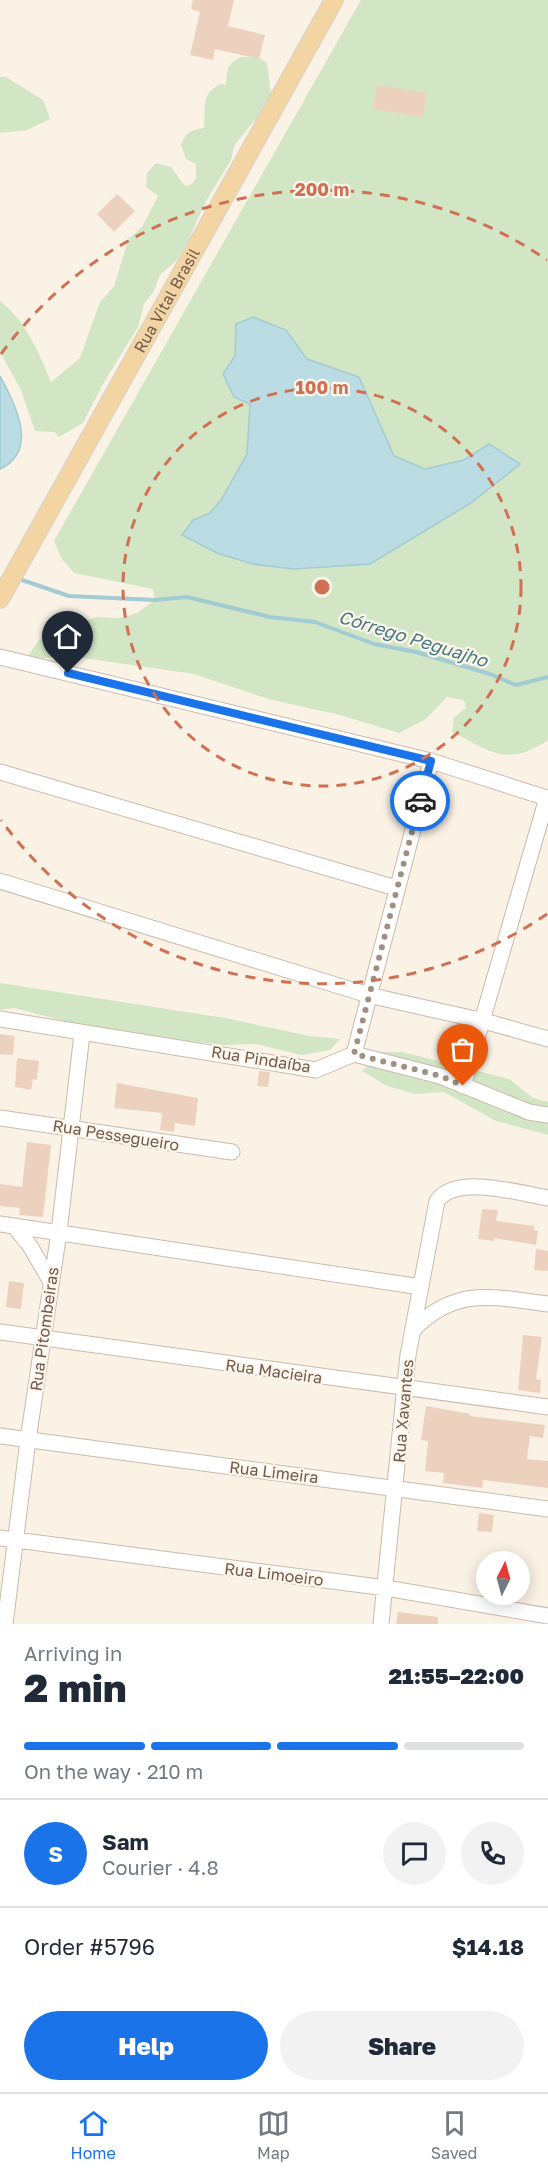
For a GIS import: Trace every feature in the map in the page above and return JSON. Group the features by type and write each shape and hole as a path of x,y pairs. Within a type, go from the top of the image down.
{"main road":[{"name":"Rua Vital Brasil","path":"3,594 334,0"}],"street":[{"path":"0,657 431,761 548,803 463,1086"},
{"path":"431,761 354,1054 430,1073 530,1112 548,1115"},
{"path":"0,772 396,888"},
{"path":"0,881 368,995 484,1020 548,1039"},
{"name":"Rua Pindaíba","path":"0,1019 42,1024 82,1034 204,1050 316,1070 354,1054"},
{"name":"Rua Pitombeiras","path":"5,1624 28,1440 59,1232 82,1034"},
{"name":"Rua Pessegueiro","path":"0,1118 232,1152"},
{"name":"Rua Xavantes","path":"381,1624 397,1487 405,1389 413,1330 437,1201 443,1192 452,1188 476,1186 548,1198"},
{"path":"7,1225 421,1287"},
{"path":"7,1225 30,1246 51,1282"},
{"path":"413,1330 429,1314 443,1305 480,1295 548,1304"},
{"name":"Rua Macieira","path":"0,1332 548,1407"},
{"name":"Rua Limeira","path":"0,1436 397,1487 548,1509"},
{"name":"Rua Limoeiro","path":"0,1538 386,1588 548,1616"}],"green space":[{"path":"361,0 548,0 548,740 534,748 510,755 488,750 452,732 454,717 466,708 464,700 447,697 426,719 399,733 340,715 268,699 194,674 69,656 25,660 40,639 96,617 120,618 137,613 155,600 153,589 74,573 62,559 54,541","holes":["236,324 286,330 307,359 359,377 394,456 425,469 464,460 489,444 519,463 471,503 370,564 254,564 217,553 183,535 193,520 210,513 222,500 247,454 250,403 223,374 235,356"]},
{"path":"242,57 260,58 267,63 272,102 268,111 253,122 234,146 231,160 206,201 187,243 177,260 160,275 154,291 144,304 138,327 104,382 83,423 59,437 55,432 35,431 21,390 0,352 0,301 24,328 37,349 51,382 80,358 99,304 114,286 129,238 142,227 158,196 146,187 147,173 156,163 171,167 185,186 192,184 196,178 196,164 186,159 181,145 190,132 204,128 207,97 214,88 221,84 226,85 229,67 233,61"},
{"path":"0,77 6,77 43,100 50,119 27,130 0,133"},
{"path":"0,983 225,1018 310,1036 340,1039 330,1050 301,1055 256,1044 225,1045 88,1027 14,1008 0,1010"},
{"path":"381,1052 402,1052 509,1079 533,1098 548,1102 548,1135 496,1121 444,1092 415,1094 387,1086 362,1071"}],"water":[{"path":"253,317 286,330 307,359 359,377 394,456 425,469 464,460 489,444 520,464 471,503 370,564 293,569 253,564 217,553 182,535 193,520 210,513 221,500 247,454 250,404 234,397 223,374 235,356 236,324"},
{"path":"0,376 17,413 21,427 21,439 19,451 12,461 0,469"}],"building":[{"path":"193,0 234,0 228,26 265,35 259,59 215,49 213,60 190,55 200,12 191,9"},
{"path":"377,85 427,93 423,117 373,109"},
{"path":"117,194 135,211 114,232 97,214"},
{"path":"0,1034 15,1036 13,1055 0,1054"},
{"path":"17,1058 39,1061 37,1080 33,1079 31,1090 15,1087"},
{"path":"259,1071 270,1072 268,1087 257,1086"},
{"path":"117,1083 198,1098 195,1126 175,1123 174,1132 160,1130 162,1113 114,1108"},
{"path":"27,1142 51,1145 43,1217 19,1215 20,1208 0,1206 0,1184 22,1187"},
{"path":"482,1209 498,1210 496,1221 534,1226 534,1230 538,1231 536,1245 494,1238 494,1241 478,1239"},
{"path":"536,1249 548,1251 548,1271 534,1270"},
{"path":"9,1281 24,1283 21,1309 6,1307"},
{"path":"523,1335 542,1337 536,1379 541,1380 540,1393 518,1390"},
{"path":"426,1406 470,1414 470,1416 545,1425 543,1438 530,1436 527,1459 548,1461 548,1488 483,1480 482,1488 443,1483 444,1473 425,1471 428,1441 421,1440"},
{"path":"479,1513 494,1515 492,1532 477,1531"},
{"path":"398,1612 438,1617 438,1624 396,1624"}],"waterway":[{"name":"Córrego Peguajho","path":"22,580 69,596 155,600 187,597 270,617 315,622 374,644 416,652 490,674 516,685 548,677"}],"way so far":[{"path":"420,801 354,1054 441,1076 463,1086"}],"route":[{"path":"68,673 431,761 420,801"}]}
